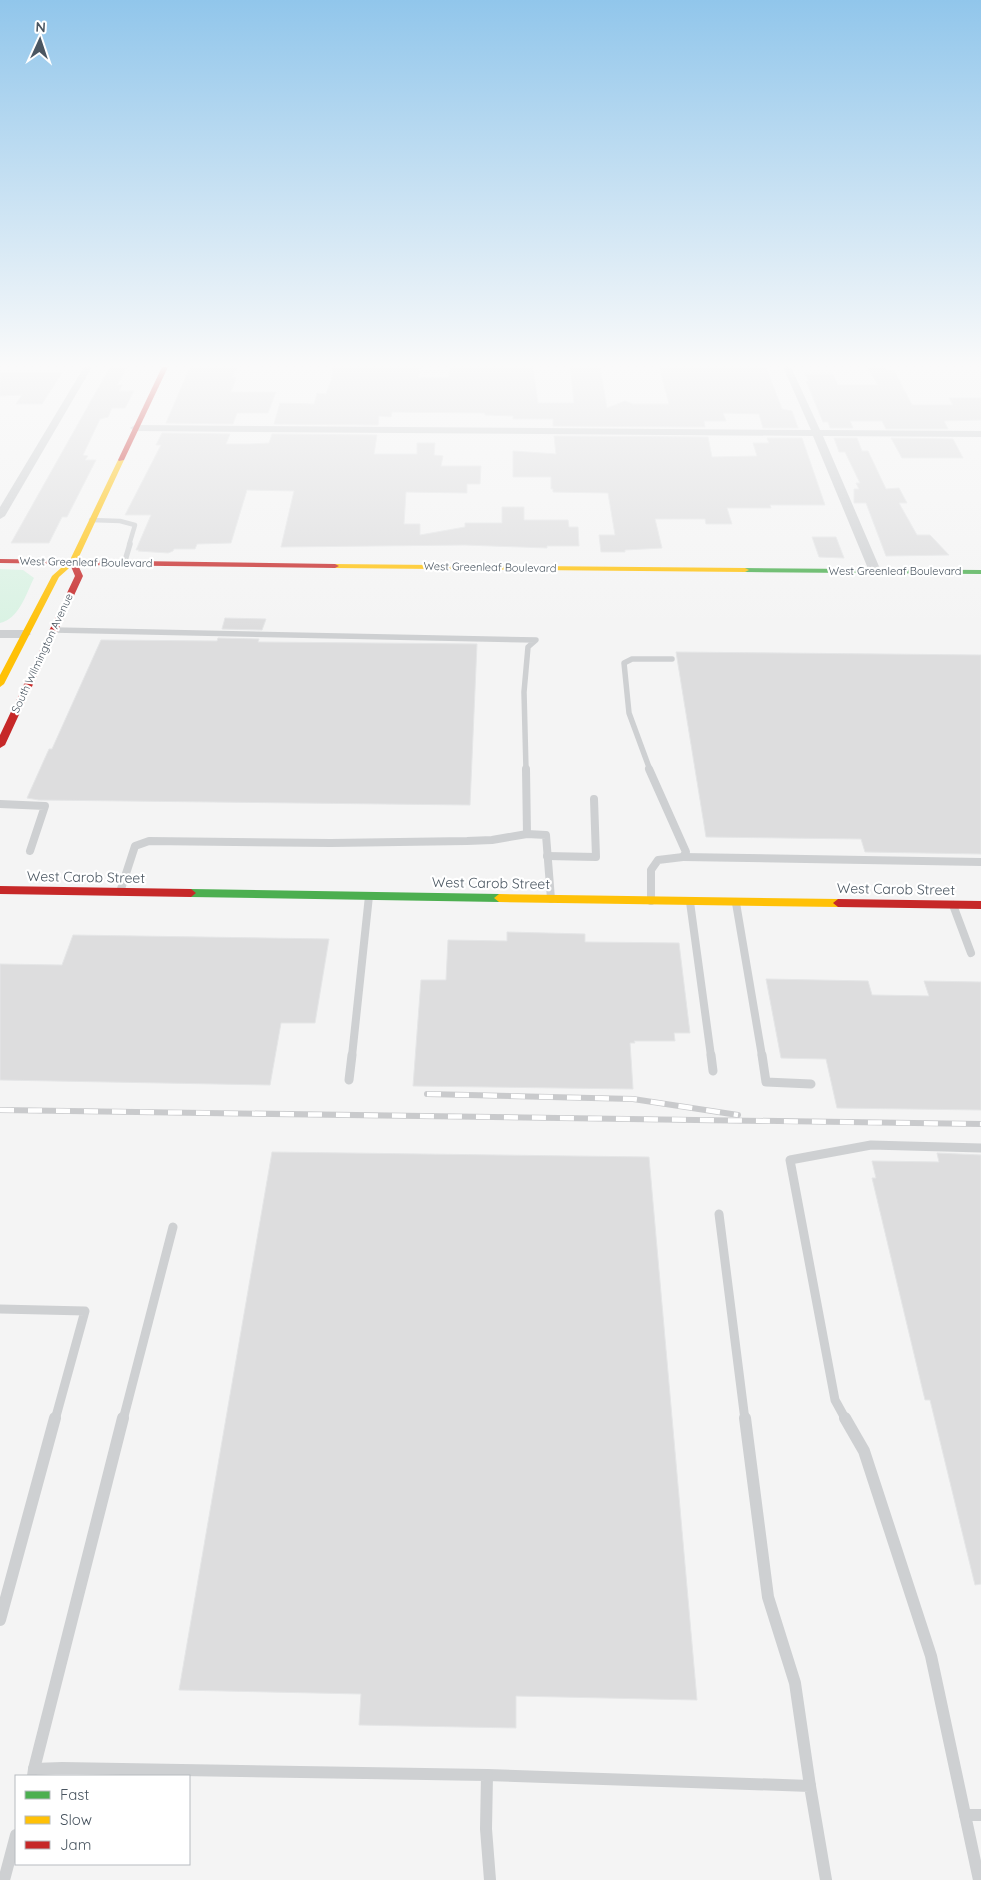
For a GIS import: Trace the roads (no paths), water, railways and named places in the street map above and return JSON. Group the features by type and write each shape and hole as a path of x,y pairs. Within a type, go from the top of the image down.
{"street":[{"path":"0,516 36,455"},
{"name":"South Wilmington Avenue","path":"0,684 24,634 56,576 73,561 122,455"},
{"path":"826,455 876,571"},
{"name":"West Greenleaf Boulevard","path":"0,561 73,561 124,564 981,572"},
{"name":"South Wilmington Avenue","path":"0,745 78,576 73,561"},
{"path":"0,634 24,634"},
{"name":"West Carob Street","path":"0,890 736,903 981,905"}],"lane":[{"path":"91,520 120,521 135,525 124,564"},
{"path":"52,630 536,640 528,647 524,692 527,834"},
{"path":"672,658 632,659 624,663 630,719 651,772 672,815 686,852 683,858"},
{"path":"547,856 596,857 594,799"},
{"path":"0,804 45,806 30,851"},
{"path":"120,892 135,846 149,841 448,842 492,840 527,834 546,835 551,899"},
{"path":"651,901 651,870 658,860 683,858 981,862"},
{"path":"349,1080 369,896"},
{"path":"690,902 713,1070"},
{"path":"736,903 746,951 766,1082 812,1084"},
{"path":"953,905 971,953"},
{"path":"979,1880 931,1656 864,1451 835,1400 790,1160 871,1145 981,1148"},
{"path":"719,1214 768,1597 795,1683 826,1880"},
{"path":"173,1227 62,1653 34,1773 487,1775 810,1786"},
{"path":"0,1309 85,1311 0,1620"},
{"path":"487,1775 486,1829 490,1880"},
{"path":"965,1815 981,1815"},
{"path":"4,1880 15,1839"}],"railway":[{"path":"427,1094 633,1099 738,1115"},
{"path":"0,1110 981,1124"}]}
